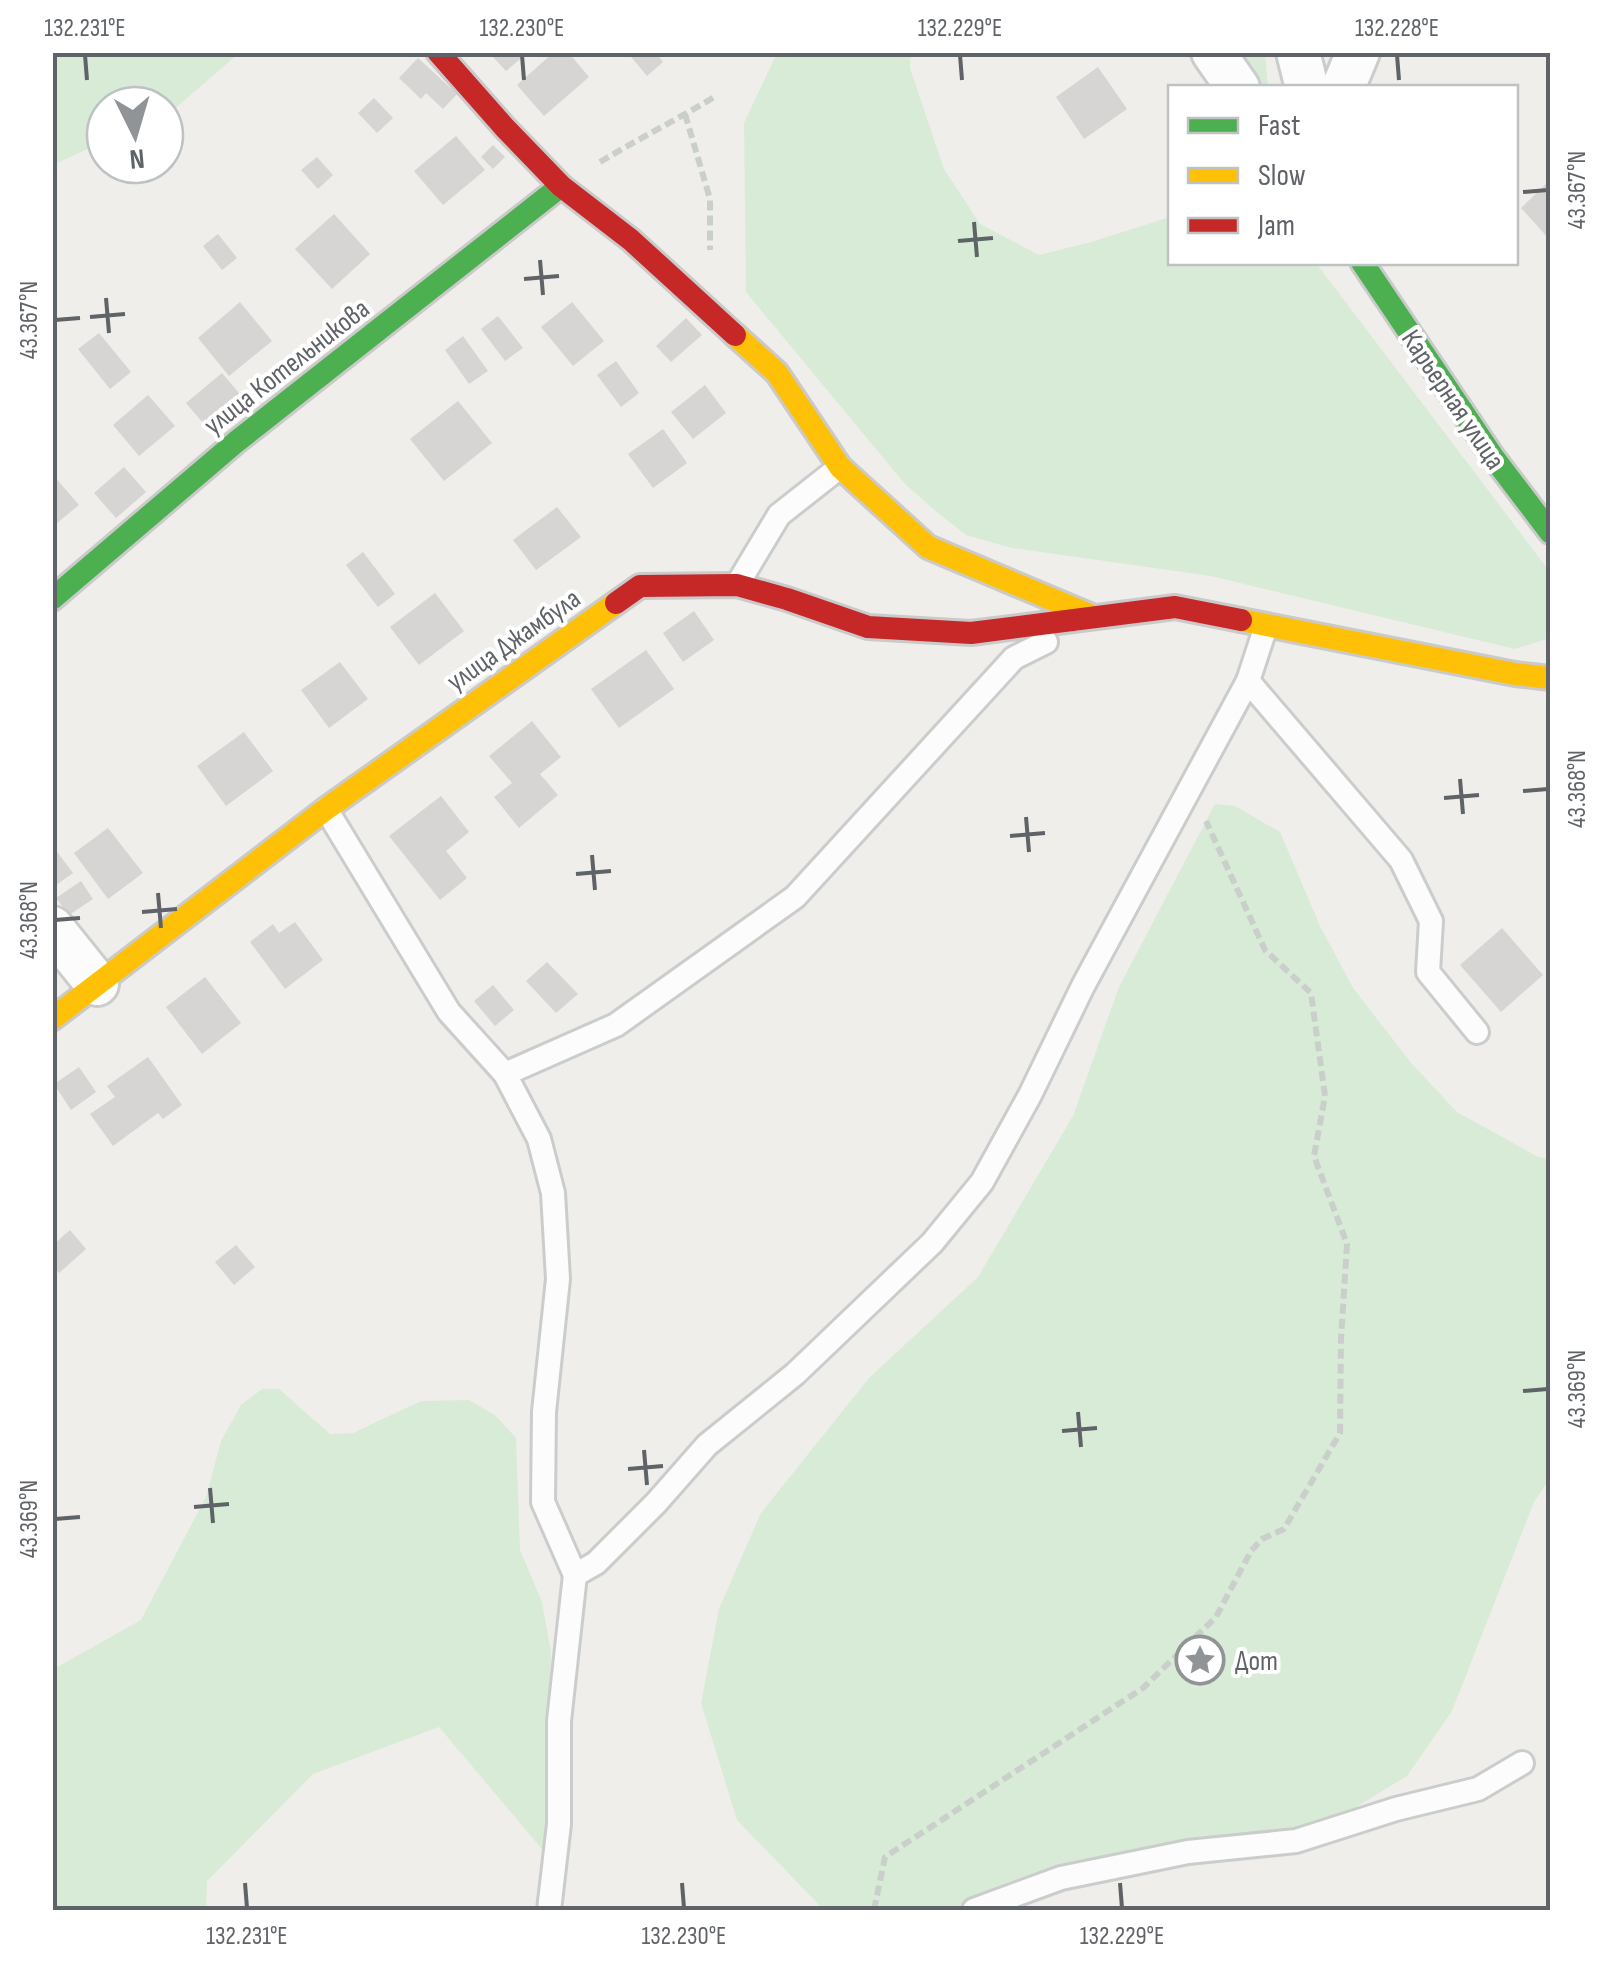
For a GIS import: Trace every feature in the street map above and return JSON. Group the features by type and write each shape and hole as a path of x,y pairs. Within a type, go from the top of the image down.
{"street":[{"path":"438,52 561,186 631,240 777,373 840,467 928,547 1094,617"},
{"path":"1212,52 1236,85"},
{"path":"1298,52 1306,85"},
{"path":"1343,85 1358,52"},
{"name":"улица Котельникова","path":"52,599 236,442 561,186"},
{"name":"Карьерная улица","path":"1364,265 1492,457 1550,532"},
{"name":"улица Джамбула","path":"52,1019 326,809 640,586 736,585 787,598 868,627 971,633 1174,607 1550,678"},
{"path":"52,928 97,984"}],"lane":[{"path":"736,585 778,515 840,467"},
{"path":"505,1074 616,1025 795,897 1014,658 1094,617"},
{"path":"575,1574 596,1563 707,1445 795,1374 932,1243 982,1182 1248,681 1266,626"},
{"path":"1248,681 1400,860 1431,920 1428,972 1477,1032"},
{"path":"326,809 448,1012 505,1074 539,1139 553,1193 558,1279 544,1412 544,1502 575,1574 559,1721 559,1824 550,1910"},
{"path":"974,1910 1061,1878 1188,1852 1296,1840 1478,1789 1522,1763"}],"path":[{"path":"561,186 716,96"},
{"path":"685,114 710,200 710,311"},
{"path":"874,1910 886,1857 1143,1688 1216,1617 1251,1551 1262,1539 1284,1529 1340,1433 1348,1244 1314,1156 1325,1096 1311,994 1265,950 1190,785"}],"green space":[{"path":"53,52 239,53 185,100 185,85 85,85 85,150 53,165"},
{"path":"777,53 911,53 910,68 944,169 980,224 1039,255 1168,218 1168,265 1318,265 1550,572 1550,638 1515,649 1211,576 1012,548 966,535 904,483 746,292 744,123"},
{"path":"1228,53 1265,53 1268,85 1247,85"},
{"path":"1215,804 1235,806 1280,832 1320,926 1353,988 1412,1064 1457,1112 1538,1157 1550,1159 1550,1478 1534,1502 1452,1711 1407,1776 1323,1827 990,1910 824,1910 737,1820 701,1703 719,1609 761,1513 869,1378 978,1277 1073,1116 1119,987"},
{"path":"262,1389 279,1389 330,1434 353,1433 421,1401 469,1400 496,1416 516,1438 520,1550 542,1602 551,1652 547,1855 439,1727 313,1774 207,1881 206,1910 53,1910 52,1670 141,1620 206,1497 221,1441 241,1405"}],"building":[{"path":"498,52 521,52 524,56 506,71 493,57"},
{"path":"554,52 568,52 589,77 544,116 517,85"},
{"path":"627,52 655,52 663,62 647,76"},
{"path":"418,58 457,94 443,109 426,93 421,99 399,78"},
{"path":"1098,67 1127,109 1084,139 1056,97"},
{"path":"374,98 393,118 377,133 358,113"},
{"path":"456,136 485,170 443,205 414,171"},
{"path":"493,145 505,157 493,169 481,157"},
{"path":"317,157 333,175 318,189 301,170"},
{"path":"1550,180 1550,240 1521,208"},
{"path":"334,214 370,254 332,289 295,249"},
{"path":"218,234 237,258 222,270 203,246"},
{"path":"240,302 272,341 229,376 198,338"},
{"path":"572,302 604,341 573,366 541,327"},
{"path":"498,316 523,348 505,361 481,329"},
{"path":"686,318 702,335 671,362 656,346"},
{"path":"99,333 131,372 110,389 78,349"},
{"path":"463,336 488,371 469,384 445,350"},
{"path":"616,361 639,393 621,407 597,375"},
{"path":"222,373 244,399 208,429 186,403"},
{"path":"705,385 726,413 693,439 671,412"},
{"path":"148,395 175,426 139,456 113,425"},
{"path":"458,401 492,443 444,481 410,439"},
{"path":"663,429 687,463 653,488 628,454"},
{"path":"124,467 146,492 116,518 94,493"},
{"path":"52,474 79,505 52,527"},
{"path":"557,507 581,537 536,570 513,540"},
{"path":"363,552 395,594 378,607 346,565"},
{"path":"435,593 464,631 419,665 390,627"},
{"path":"694,611 714,640 683,662 663,633"},
{"path":"646,650 674,689 619,728 591,689"},
{"path":"340,662 368,699 329,728 301,690"},
{"path":"532,721 561,757 540,774 558,795 519,828 494,797 512,783 489,756"},
{"path":"244,732 273,771 226,806 197,766"},
{"path":"441,796 469,832 446,851 467,878 440,900 389,836"},
{"path":"108,828 143,873 108,899 74,853"},
{"path":"52,845 73,873 52,888"},
{"path":"81,881 93,899 69,915 56,898"},
{"path":"295,922 323,960 285,989 250,942 273,924 279,933"},
{"path":"1502,928 1543,975 1501,1012 1460,965"},
{"path":"547,962 578,994 556,1013 526,981"},
{"path":"205,977 241,1023 202,1054 166,1007"},
{"path":"493,985 514,1010 495,1026 474,1001"},
{"path":"148,1057 182,1105 163,1119 158,1113 113,1146 90,1114 115,1097 107,1086"},
{"path":"79,1067 96,1092 71,1110 54,1084"},
{"path":"70,1230 86,1249 59,1273 52,1265 52,1246"},
{"path":"236,1245 255,1267 234,1285 215,1262"}],"traffic: fast":[{"path":"52,599 236,442 561,186"},
{"path":"1364,265 1493,457 1550,532"}],"traffic: slow":[{"path":"735,335 777,373 840,467 928,547 1094,617"},
{"path":"52,1019 326,809 616,603"},
{"path":"1241,620 1550,678"}],"traffic: jam":[{"path":"438,52 561,186 631,240 735,335"},
{"path":"616,603 640,586 737,585 868,627 971,633 1175,607 1241,620"}],"place":[{"name":"Дот","path":"1200,1660"}]}
